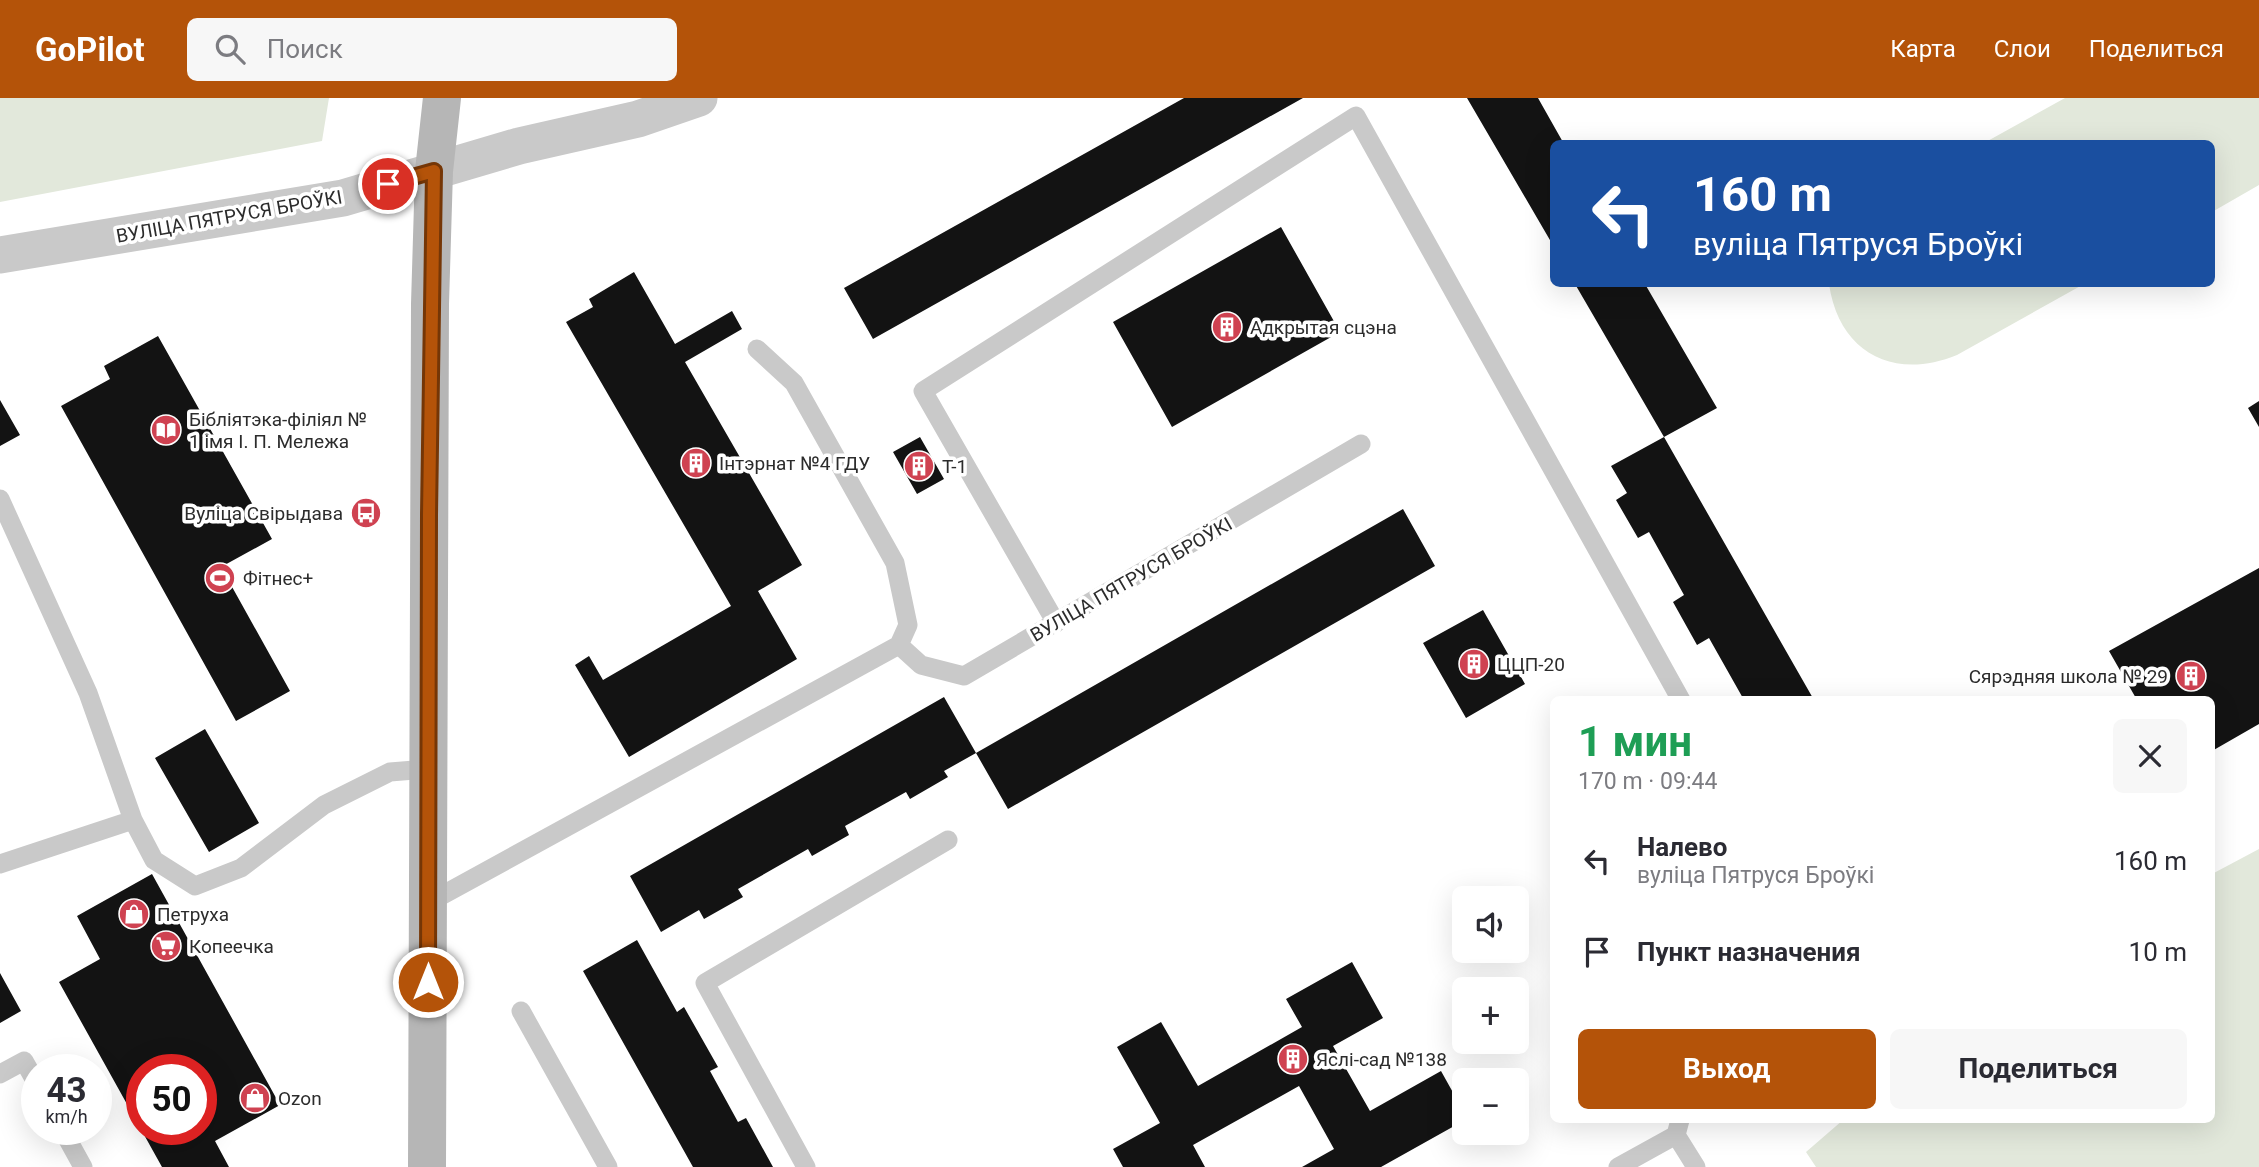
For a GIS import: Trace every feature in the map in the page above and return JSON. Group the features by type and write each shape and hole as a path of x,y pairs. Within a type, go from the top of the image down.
{"main road":[{"path":"427,1167 427,769 434,171 442,98"}],"street":[{"name":"ВУЛІЦА ПЯТРУСЯ БРОЎКІ","path":"0,255 343,198 519,146 638,119 699,98"}],"lane":[{"path":"1056,622 923,391 1356,116 1679,696"},
{"path":"428,903 899,645 908,625 895,564 794,383 757,349"},
{"name":"ВУЛІЦА ПЯТРУСЯ БРОЎКІ","path":"899,645 921,665 964,676 1361,444"},
{"path":"0,499 88,693 132,820 154,860 195,886 242,868 324,805 390,772 427,769"},
{"path":"0,864 132,820"},
{"path":"806,1167 705,983 948,840"},
{"path":"521,1012 608,1167"},
{"path":"0,1074 21,1063"},
{"path":"1618,1167 1678,1127 1696,1167"},
{"path":"71,1145 83,1167"}],"shaded area":[{"path":"0,98 329,98 322,141 0,202"},
{"path":"2065,98 2259,98 2259,185 2215,210 2215,140 1989,140"},
{"path":"1830,287 2079,287 1957,355 1912,365 1891,362 1873,355 1857,344 1844,328"},
{"path":"2259,849 2259,1167 1816,1167 1806,1152 1840,1123 2215,1123 2215,872"}],"building":[{"path":"1184,98 1303,98 873,339 844,288"},
{"path":"1467,98 1538,98 1562,140 1550,140 1550,240"},
{"name":"Адкрытая сцэна","path":"1281,227 1340,332 1172,427 1113,322"},
{"name":"Інтэрнат №4 ГДУ","path":"634,272 675,344 732,311 742,329 685,362 802,565 758,591 797,659 629,757 575,665 589,656 603,680 731,606 566,322 593,307 589,299"},
{"path":"1577,287 1647,287 1717,408 1664,437"},
{"path":"158,336 272,539 221,567 290,691 236,721 61,406 110,379 104,366"},
{"path":"0,400 20,435 0,446"},
{"path":"2259,401 2259,427 2248,408"},
{"name":"Т-1","path":"920,437 944,479 917,494 893,452"},
{"path":"1664,437 1812,696 1742,696 1709,638 1697,645 1673,602 1684,595 1649,532 1638,538 1616,500 1627,493 1611,466"},
{"path":"1403,509 1435,566 1008,809 976,753"},
{"name":"Сярэдняя школа № 29","path":"2259,568 2259,724 2215,749 2215,696 2135,696 2109,651"},
{"name":"ЦЦП-20","path":"1483,610 1525,684 1466,718 1423,643"},
{"path":"944,697 976,753 944,771 948,777 910,799 906,792 845,826 849,835 812,856 808,849 738,889 743,897 704,919 699,910 661,932 630,876"},
{"path":"205,729 259,823 209,852 155,758"},
{"path":"152,874 280,1105 217,1140 217,1054 126,1054 126,1102 112,1077 112,1054 99,1054 59,982 100,959 77,916"},
{"path":"637,940 677,1012 684,1007 718,1067 710,1071 738,1122 746,1118 773,1167 693,1167 583,971"},
{"name":"Яслі-сад №138","path":"1352,962 1383,1018 1333,1046 1370,1111 1441,1071 1452,1091 1452,1127 1381,1167 1302,1167 1334,1149 1299,1086 1193,1145 1205,1167 1123,1167 1113,1149 1160,1123 1117,1047 1161,1022 1198,1086 1302,1027 1286,999"},
{"path":"0,973 21,1011 0,1023"},
{"path":"150,1145 217,1145 229,1167 162,1167"}],"place":[{"name":"Адкрытая сцэна","path":"1227,327"},
{"name":"Бібліятэка-філіял № 1 імя І. П. Мележа","path":"166,430"},
{"name":"Інтэрнат №4 ГДУ","path":"696,463"},
{"name":"Т-1","path":"919,466"},
{"name":"Вуліца Свірыдава","path":"366,513"},
{"name":"Фітнес+","path":"220,578"},
{"name":"ЦЦП-20","path":"1474,664"},
{"name":"Сярэдняя школа № 29","path":"2191,676"},
{"name":"Петруха","path":"134,914"},
{"name":"Копеечка","path":"166,946"},
{"name":"Яслі-сад №138","path":"1293,1059"},
{"name":"Ozon","path":"255,1098"}],"route":[{"path":"388,184 434,171 430,304 428,982"}]}
